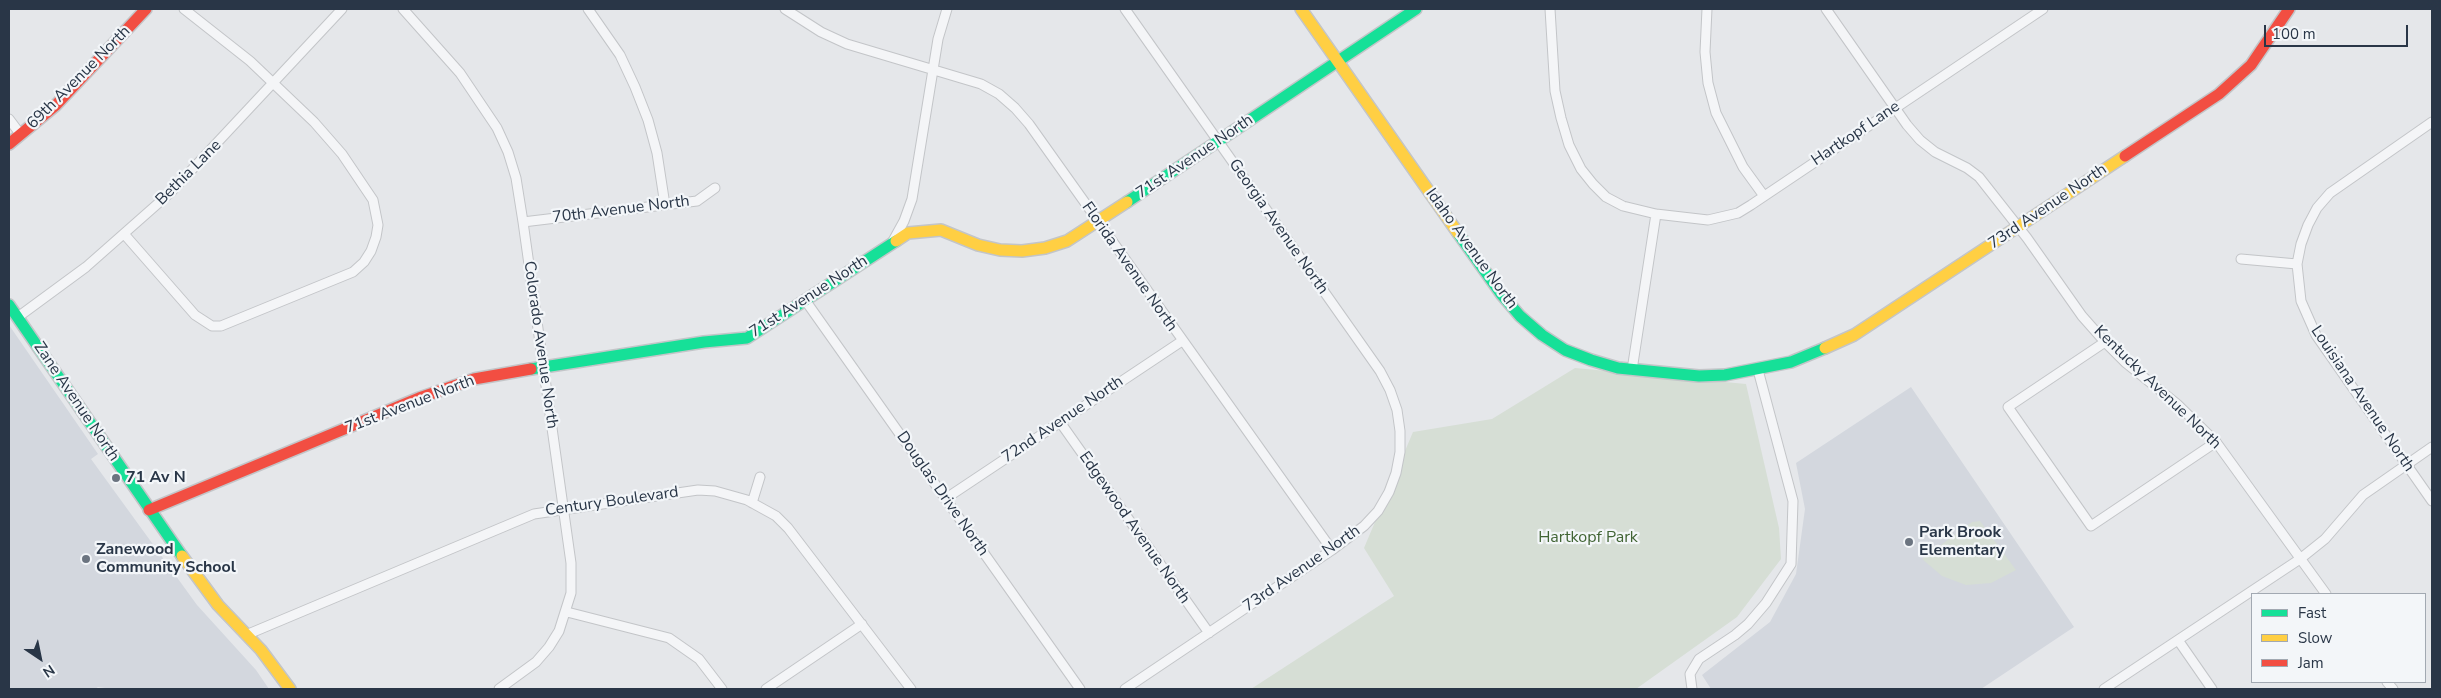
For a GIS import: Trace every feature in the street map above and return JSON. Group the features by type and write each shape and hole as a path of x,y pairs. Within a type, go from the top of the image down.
{"street":[{"name":"69th Avenue North","path":"9,144 63,98 146,9"},
{"path":"125,234 195,315 212,326 229,324 353,272 364,262 376,237 378,225 376,212 367,188 342,154 314,122 274,83 229,43 200,23 184,9"},
{"name":"Bethia Lane","path":"18,317 86,267 172,192 342,9"},
{"name":"Colorado Avenue North","path":"403,9 460,73 497,128 508,152 516,178 523,222 572,574 567,612 549,647 536,662 499,689"},
{"path":"588,9 620,55 648,120 657,153 665,205"},
{"path":"785,9 821,32 847,44 933,69"},
{"path":"893,241 904,221 912,199 938,39 947,9"},
{"name":"Georgia Avenue North","path":"1125,9 1380,371"},
{"name":"Idaho Avenue North","path":"1301,9 1502,295 1520,316 1542,335 1566,350 1591,360 1632,370 1699,376 1725,375 1776,365"},
{"name":"71st Avenue North","path":"149,510 447,387 502,373 704,342 747,338 908,233 924,230 941,230 978,245 1000,250 1046,248 1067,240 1097,222 1416,9"},
{"name":"Hartkopf Lane","path":"1550,9 1555,92 1569,144 1581,169 1592,184 1606,197 1623,206 1656,214 1708,220 1738,213 2043,9"},
{"path":"1706,9 1704,52 1708,83 1716,113 1744,167 1764,196"},
{"name":"Kentucky Avenue North","path":"1826,9 1895,108 1920,140 1935,152 1967,168 1979,177 2078,310 2105,342 2126,363 2177,404 2216,442 2325,593"},
{"name":"73rd Avenue North","path":"1776,365 1823,350 1854,336 2236,80 2264,48 2289,9"},
{"name":"Florida Avenue North","path":"933,69 981,84 999,94 1029,124 1332,550"},
{"path":"9,119 21,135"},
{"name":"Louisiana Avenue North","path":"2432,122 2330,193 2317,208 2308,226 2301,244 2298,264 2301,301 2312,327 2432,501"},
{"name":"70th Avenue North","path":"523,222 697,201 715,188"},
{"path":"1632,370 1656,214"},
{"path":"2241,260 2298,264"},
{"name":"Douglas Drive North","path":"805,300 1080,689"},
{"name":"Zane Avenue North","path":"9,305 149,510 218,605 261,650 290,689"},
{"name":"72nd Avenue North","path":"945,499 1182,341"},
{"path":"2105,342 2008,407 2091,526 2216,442"},
{"path":"1692,689 1690,674 1699,659 1735,636 1748,624 1766,603 1791,564 1793,501 1758,370"},
{"name":"73rd Avenue North","path":"1124,689 1332,550 1364,526 1378,511 1396,473 1400,445 1397,410 1390,390 1380,371"},
{"name":"Edgewood Avenue North","path":"1060,422 1209,633"},
{"path":"2104,689 2300,559 2325,539 2363,495 2432,447"},
{"path":"752,503 760,477"},
{"name":"Century Boulevard","path":"246,634 518,519 534,514 698,490 715,491 752,503 776,516 788,528 911,689"},
{"path":"567,612 669,638 699,659 722,689"},
{"path":"766,689 862,624"},
{"path":"2178,640 2212,689"}],"shaded area":[{"name":"Zanewood Community School","path":"9,325 98,454 91,459 197,605 256,670 269,689 112,689 98,687 95,689 9,689"},
{"name":"Park Brook Elementary","path":"1911,387 2074,627 1981,689 1711,689 1702,675 1770,622 1796,574 1805,509 1796,463"}],"green space":[{"name":"Hartkopf Park","path":"1575,368 1746,384 1779,528 1781,559 1737,617 1636,689 1251,689 1394,596 1364,548 1413,432 1492,419"},
{"path":"1980,521 2016,570 1991,583 1966,585 1942,576 1922,559 1972,522"}],"traffic: fast":[{"path":"1127,202 1416,9"},
{"path":"1458,233 1502,295 1520,316 1542,335 1565,350 1591,360 1618,368 1699,376 1725,375 1791,362 1825,348"},
{"path":"531,369 704,342 747,338 896,241"},
{"path":"9,305 182,556"}],"traffic: slow":[{"path":"1301,9 1458,233"},
{"path":"1825,348 1854,335 2125,156"},
{"path":"896,241 908,233 941,230 978,245 1000,250 1022,251 1045,248 1067,241 1127,202"},
{"path":"182,556 218,605 261,650 290,689"}],"traffic: jam":[{"path":"9,144 56,105 146,9"},
{"path":"2125,156 2219,94 2251,65 2289,9"},
{"path":"149,510 419,398 474,379 531,369"}],"place":[{"name":"71 Av N","path":"116,478"},
{"name":"Park Brook Elementary","path":"1909,542"},
{"name":"Zanewood Community School","path":"86,559"}]}
